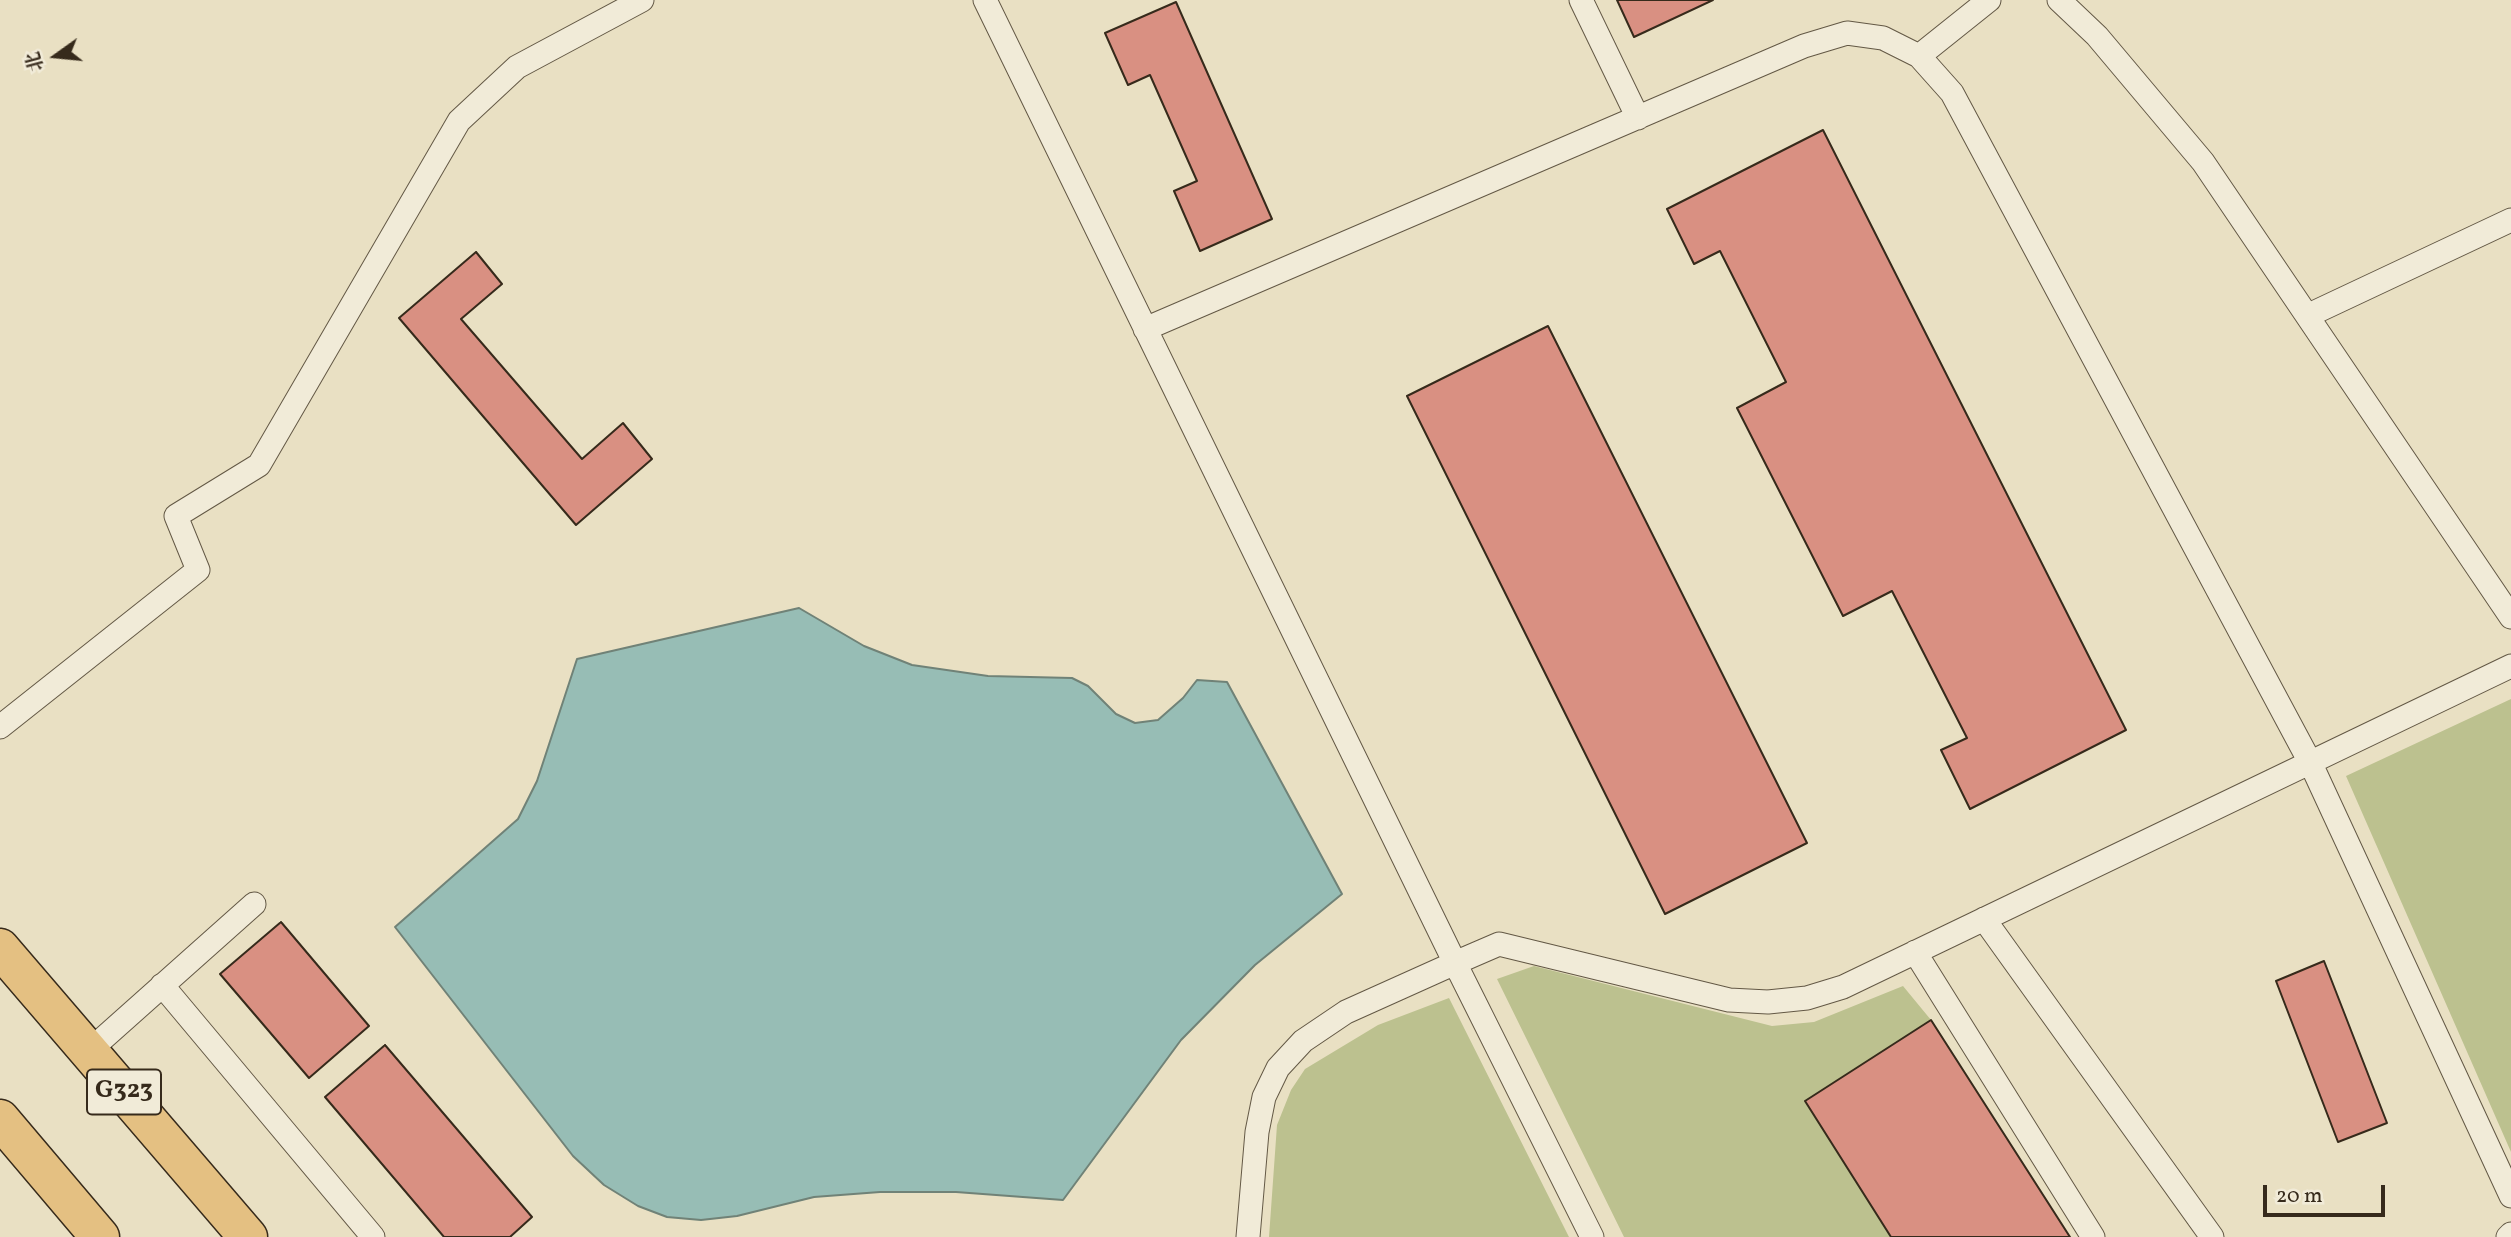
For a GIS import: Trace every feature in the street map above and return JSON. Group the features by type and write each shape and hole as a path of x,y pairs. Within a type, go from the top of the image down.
{"highway":[{"name":"G323","path":"0,948 248,1237"},
{"path":"0,1119 100,1237"}],"lane":[{"path":"0,727 198,570 176,516 259,465 459,121 517,67 642,0"},
{"path":"985,0 1455,963 1592,1237"},
{"path":"1581,0 1638,118"},
{"path":"1919,56 1989,0"},
{"path":"2059,0 2098,36 2203,162 2511,617"},
{"path":"1145,329 1804,46 1847,33 1883,38 1919,56 1951,93 2311,764 2511,1196"},
{"path":"2309,315 2511,220"},
{"path":"1248,1237 1257,1132 1264,1097 1278,1068 1303,1041 1346,1012 1499,944 1729,1000 1768,1002 1807,998 1843,987 2511,666"},
{"path":"89,1051 254,904"},
{"path":"1984,919 2211,1237"},
{"path":"1915,952 2093,1237"},
{"path":"162,985 373,1237"}],"green space":[{"path":"2511,699 2511,1152 2346,776"},
{"path":"1534,966 1772,1026 1814,1022 1903,986 1931,1020 1805,1101 1891,1237 1624,1237 1497,979"},
{"path":"1449,998 1569,1237 1269,1237 1277,1125 1291,1090 1305,1069 1378,1025"}],"water":[{"path":"799,608 864,646 912,665 988,676 1072,678 1088,686 1116,714 1135,723 1158,720 1183,698 1197,680 1227,682 1342,894 1255,965 1181,1040 1063,1200 956,1192 880,1192 814,1197 737,1216 701,1220 667,1217 638,1206 604,1185 573,1156 395,927 518,819 537,781 577,659"}],"building":[{"path":"1617,0 1713,0 1634,37"},
{"path":"1176,2 1272,219 1200,251 1174,191 1197,181 1150,75 1128,85 1105,33"},
{"path":"1823,130 2126,730 1970,809 1941,750 1967,738 1892,591 1843,616 1737,408 1786,382 1720,251 1694,264 1667,209"},
{"path":"476,252 502,284 461,319 582,459 623,423 652,459 576,525 399,318"},
{"path":"1548,326 1807,843 1665,914 1407,396"},
{"path":"281,922 369,1026 309,1078 220,974"},
{"path":"2324,961 2387,1123 2338,1142 2276,981"},
{"path":"1931,1020 2070,1237 1891,1237 1805,1101"},
{"path":"385,1045 532,1217 510,1237 444,1237 325,1097"}]}
